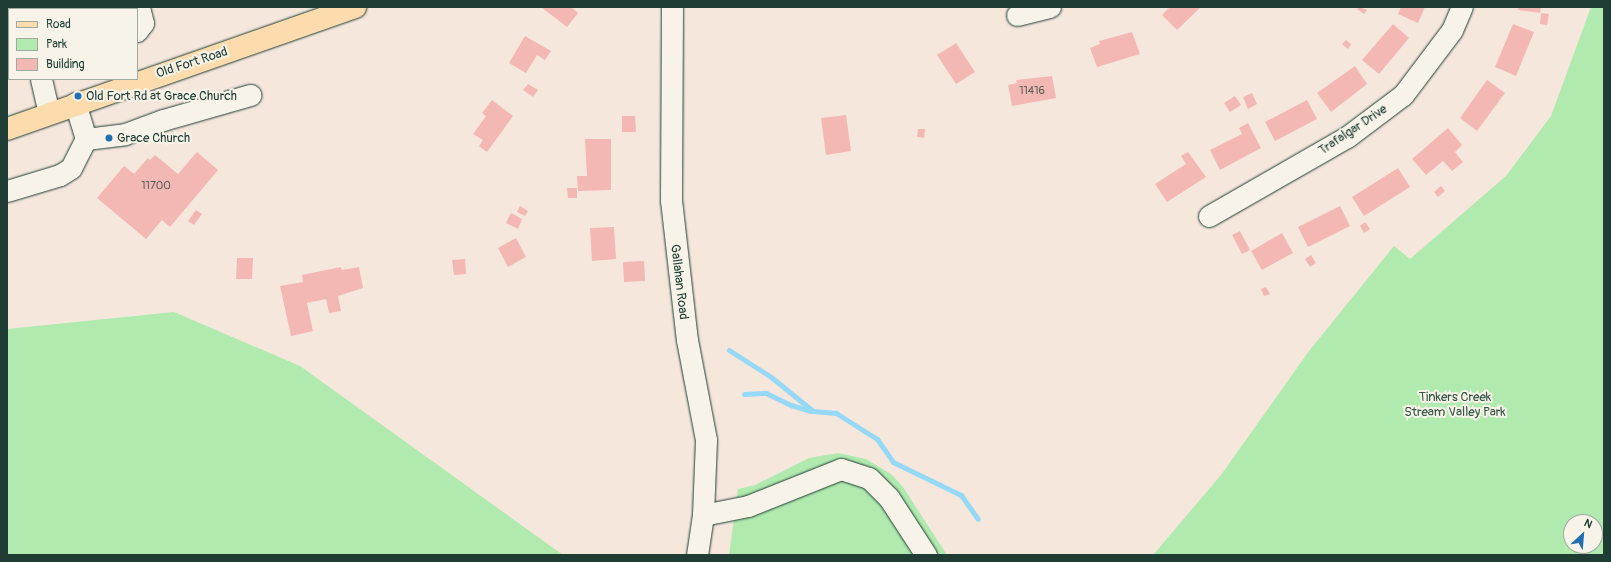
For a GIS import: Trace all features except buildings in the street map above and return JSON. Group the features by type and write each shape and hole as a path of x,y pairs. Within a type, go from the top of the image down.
{"main road":[{"name":"Old Fort Road","path":"7,129 75,103 355,7"}],"street":[{"path":"138,30 143,23 140,7"},
{"name":"Gallahan Road","path":"672,7 671,200 687,340 706,440 703,515 697,555"},
{"path":"1017,15 1050,7"},
{"name":"Trafalgar Drive","path":"1209,216 1347,137 1403,95 1452,30 1462,7"},
{"path":"40,80 49,113"},
{"path":"86,139 125,134 162,120 250,95"},
{"path":"7,191 60,175 71,168 86,139 75,103"},
{"path":"703,515 748,506 841,469 869,478 889,498 926,555"}],"green space":[{"name":"Tinkers Creek Stream Valley Park","path":"1591,7 1604,7 1604,555 1153,555 1221,475 1309,351 1394,246 1410,259 1506,176 1551,116"},
{"path":"174,312 300,366 563,555 7,555 7,329"},
{"path":"838,453 866,459 891,474 903,487 947,555 729,555 738,489 755,485 809,458"}],"waterway":[{"path":"729,350 771,377 813,411 836,413 877,439 893,462 961,495 978,519"},
{"path":"744,394 766,393 791,405 811,411"}],"place":[{"name":"Old Fort Rd at Grace Church","path":"78,96"},
{"name":"Grace Church","path":"109,138"}]}
